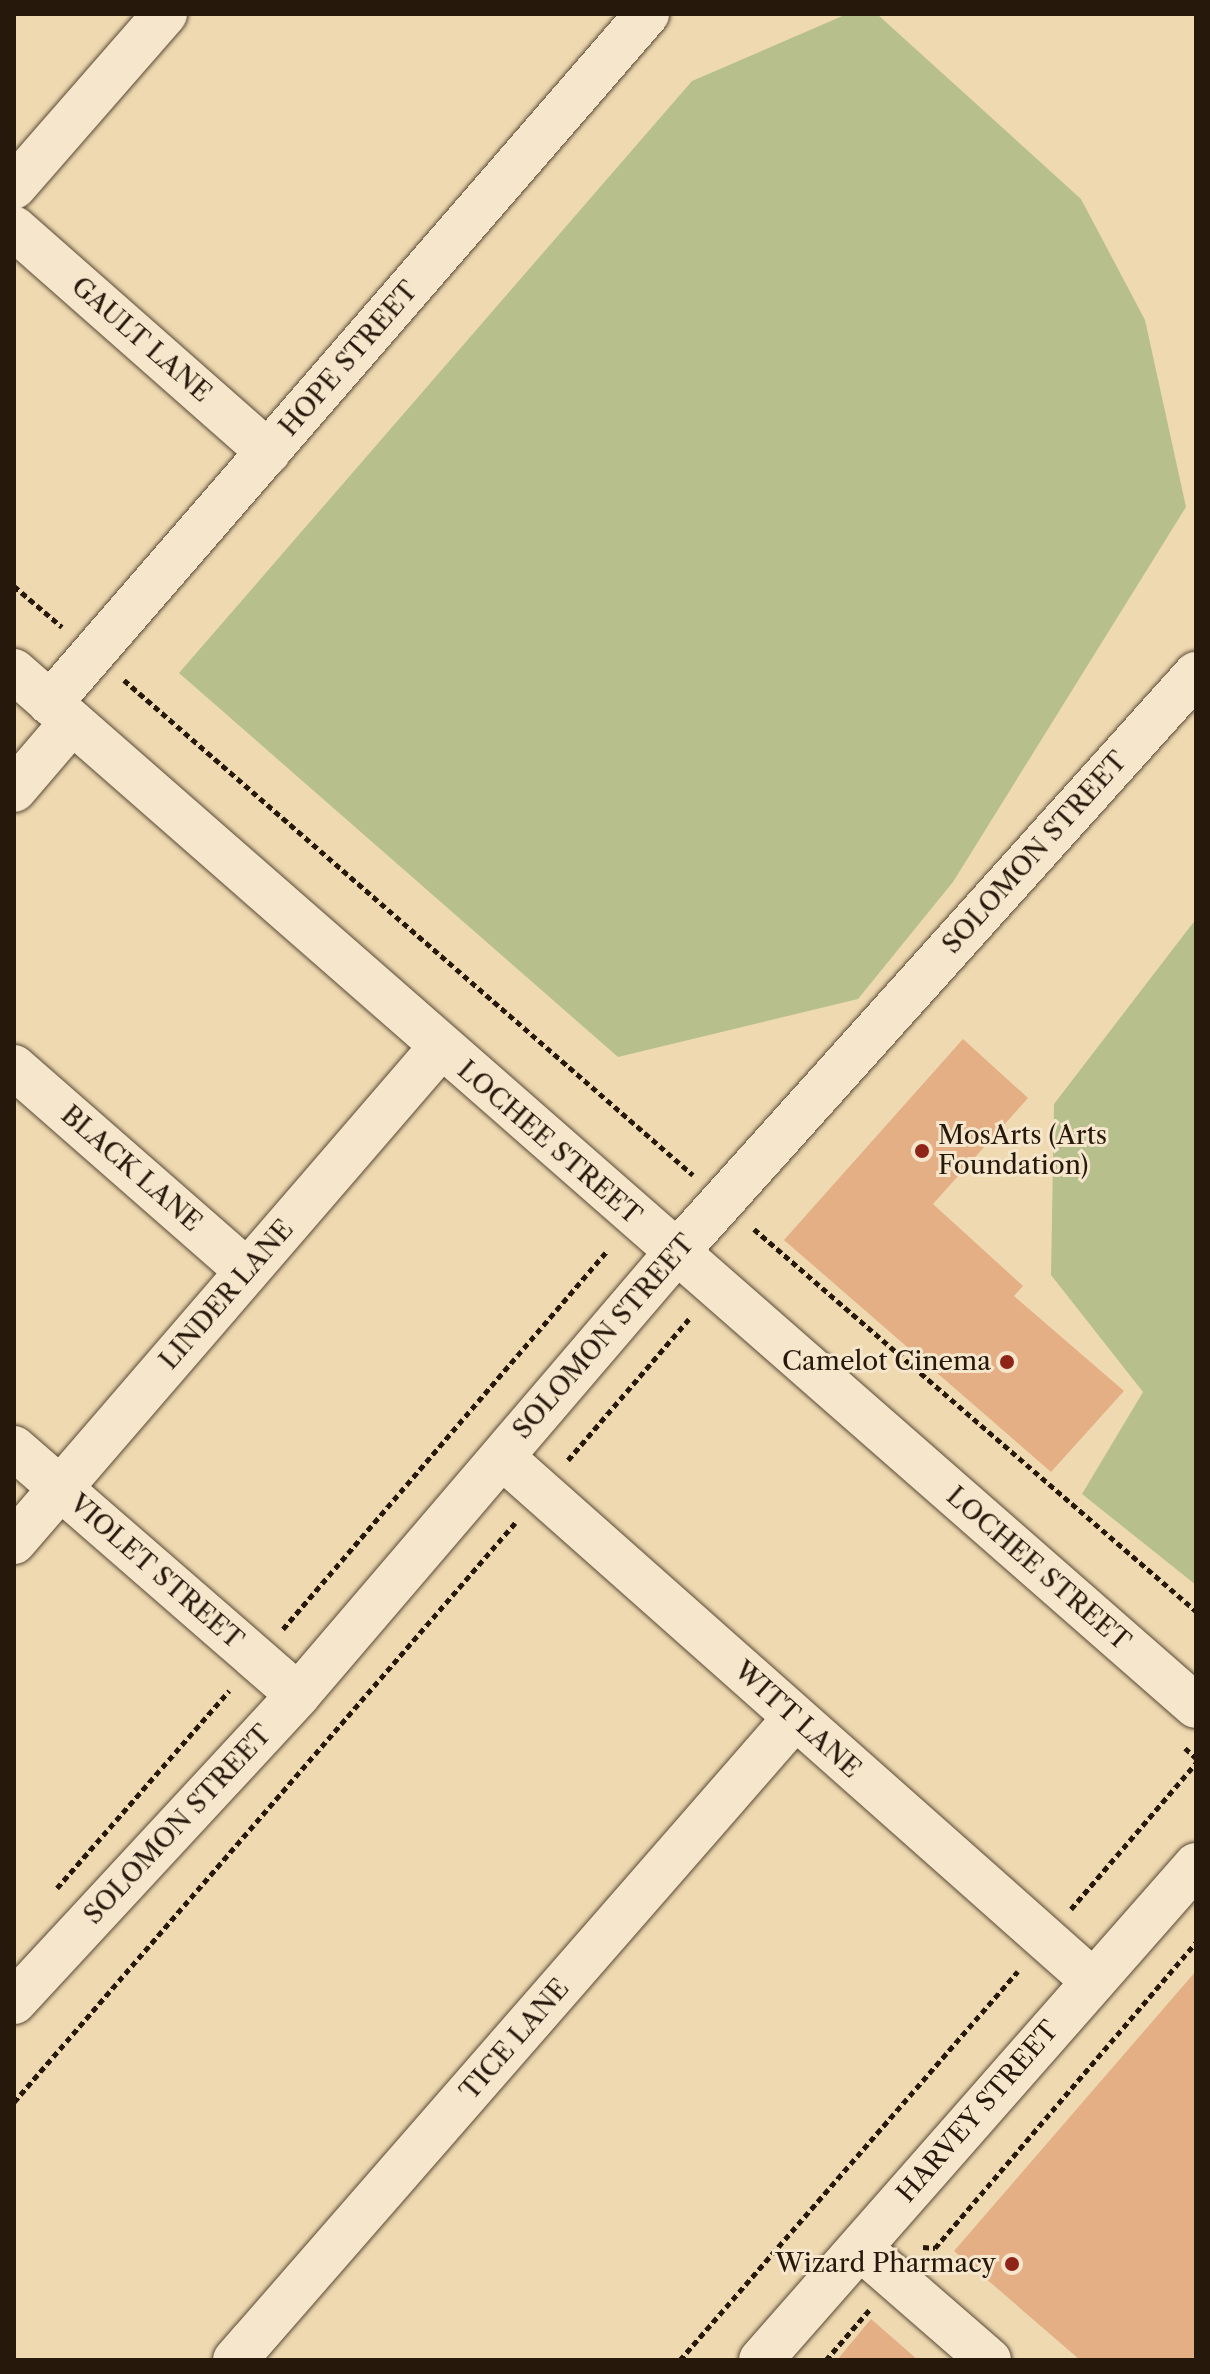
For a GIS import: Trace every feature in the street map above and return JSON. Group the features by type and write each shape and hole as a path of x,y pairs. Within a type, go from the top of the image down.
{"street":[{"path":"14,187 165,14"},
{"name":"HOPE STREET","path":"14,790 93,653 647,14"},
{"name":"GAULT LANE","path":"14,228 268,452"},
{"name":"LOCHEE STREET","path":"14,671 675,1254 1184,1722"},
{"name":"SOLOMON STREET","path":"14,2002 298,1695 675,1254 1196,674"},
{"name":"LINDER LANE","path":"14,1542 440,1048"},
{"name":"BLACK LANE","path":"14,1067 247,1271"},
{"name":"VIOLET STREET","path":"14,1448 298,1695"},
{"name":"WITT LANE","path":"502,1457 1093,1981"},
{"name":"TICE LANE","path":"235,2360 794,1719"},
{"name":"HARVEY STREET","path":"761,2360 1196,1865"},
{"path":"860,2248 989,2360"}],"path":[{"path":"14,586 1196,1611"},
{"path":"45,1902 610,1253 598,1243"},
{"path":"14,2102 693,1314 705,1325"},
{"path":"680,2360 1046,1939 1196,1760 1184,1722"},
{"path":"826,2360 922,2247 935,2248 1196,1942"}],"green space":[{"path":"847,14 877,14 1081,199 1145,320 1186,507 953,882 858,999 618,1057 179,673 692,81"},
{"path":"1196,919 1196,1585 1082,1494 1143,1392 1051,1275 1054,1104"}],"building":[{"path":"963,1039 1028,1098 933,1204 1023,1286 1014,1296 1124,1391 1051,1472 784,1240"},
{"path":"1196,1971 1196,2360 1080,2360 954,2251"},
{"path":"871,2319 918,2360 837,2360"}],"place":[{"name":"MosArts (Arts Foundation)","path":"922,1151"},
{"name":"Camelot Cinema","path":"1007,1362"},
{"name":"Wizard Pharmacy","path":"1012,2264"}]}
